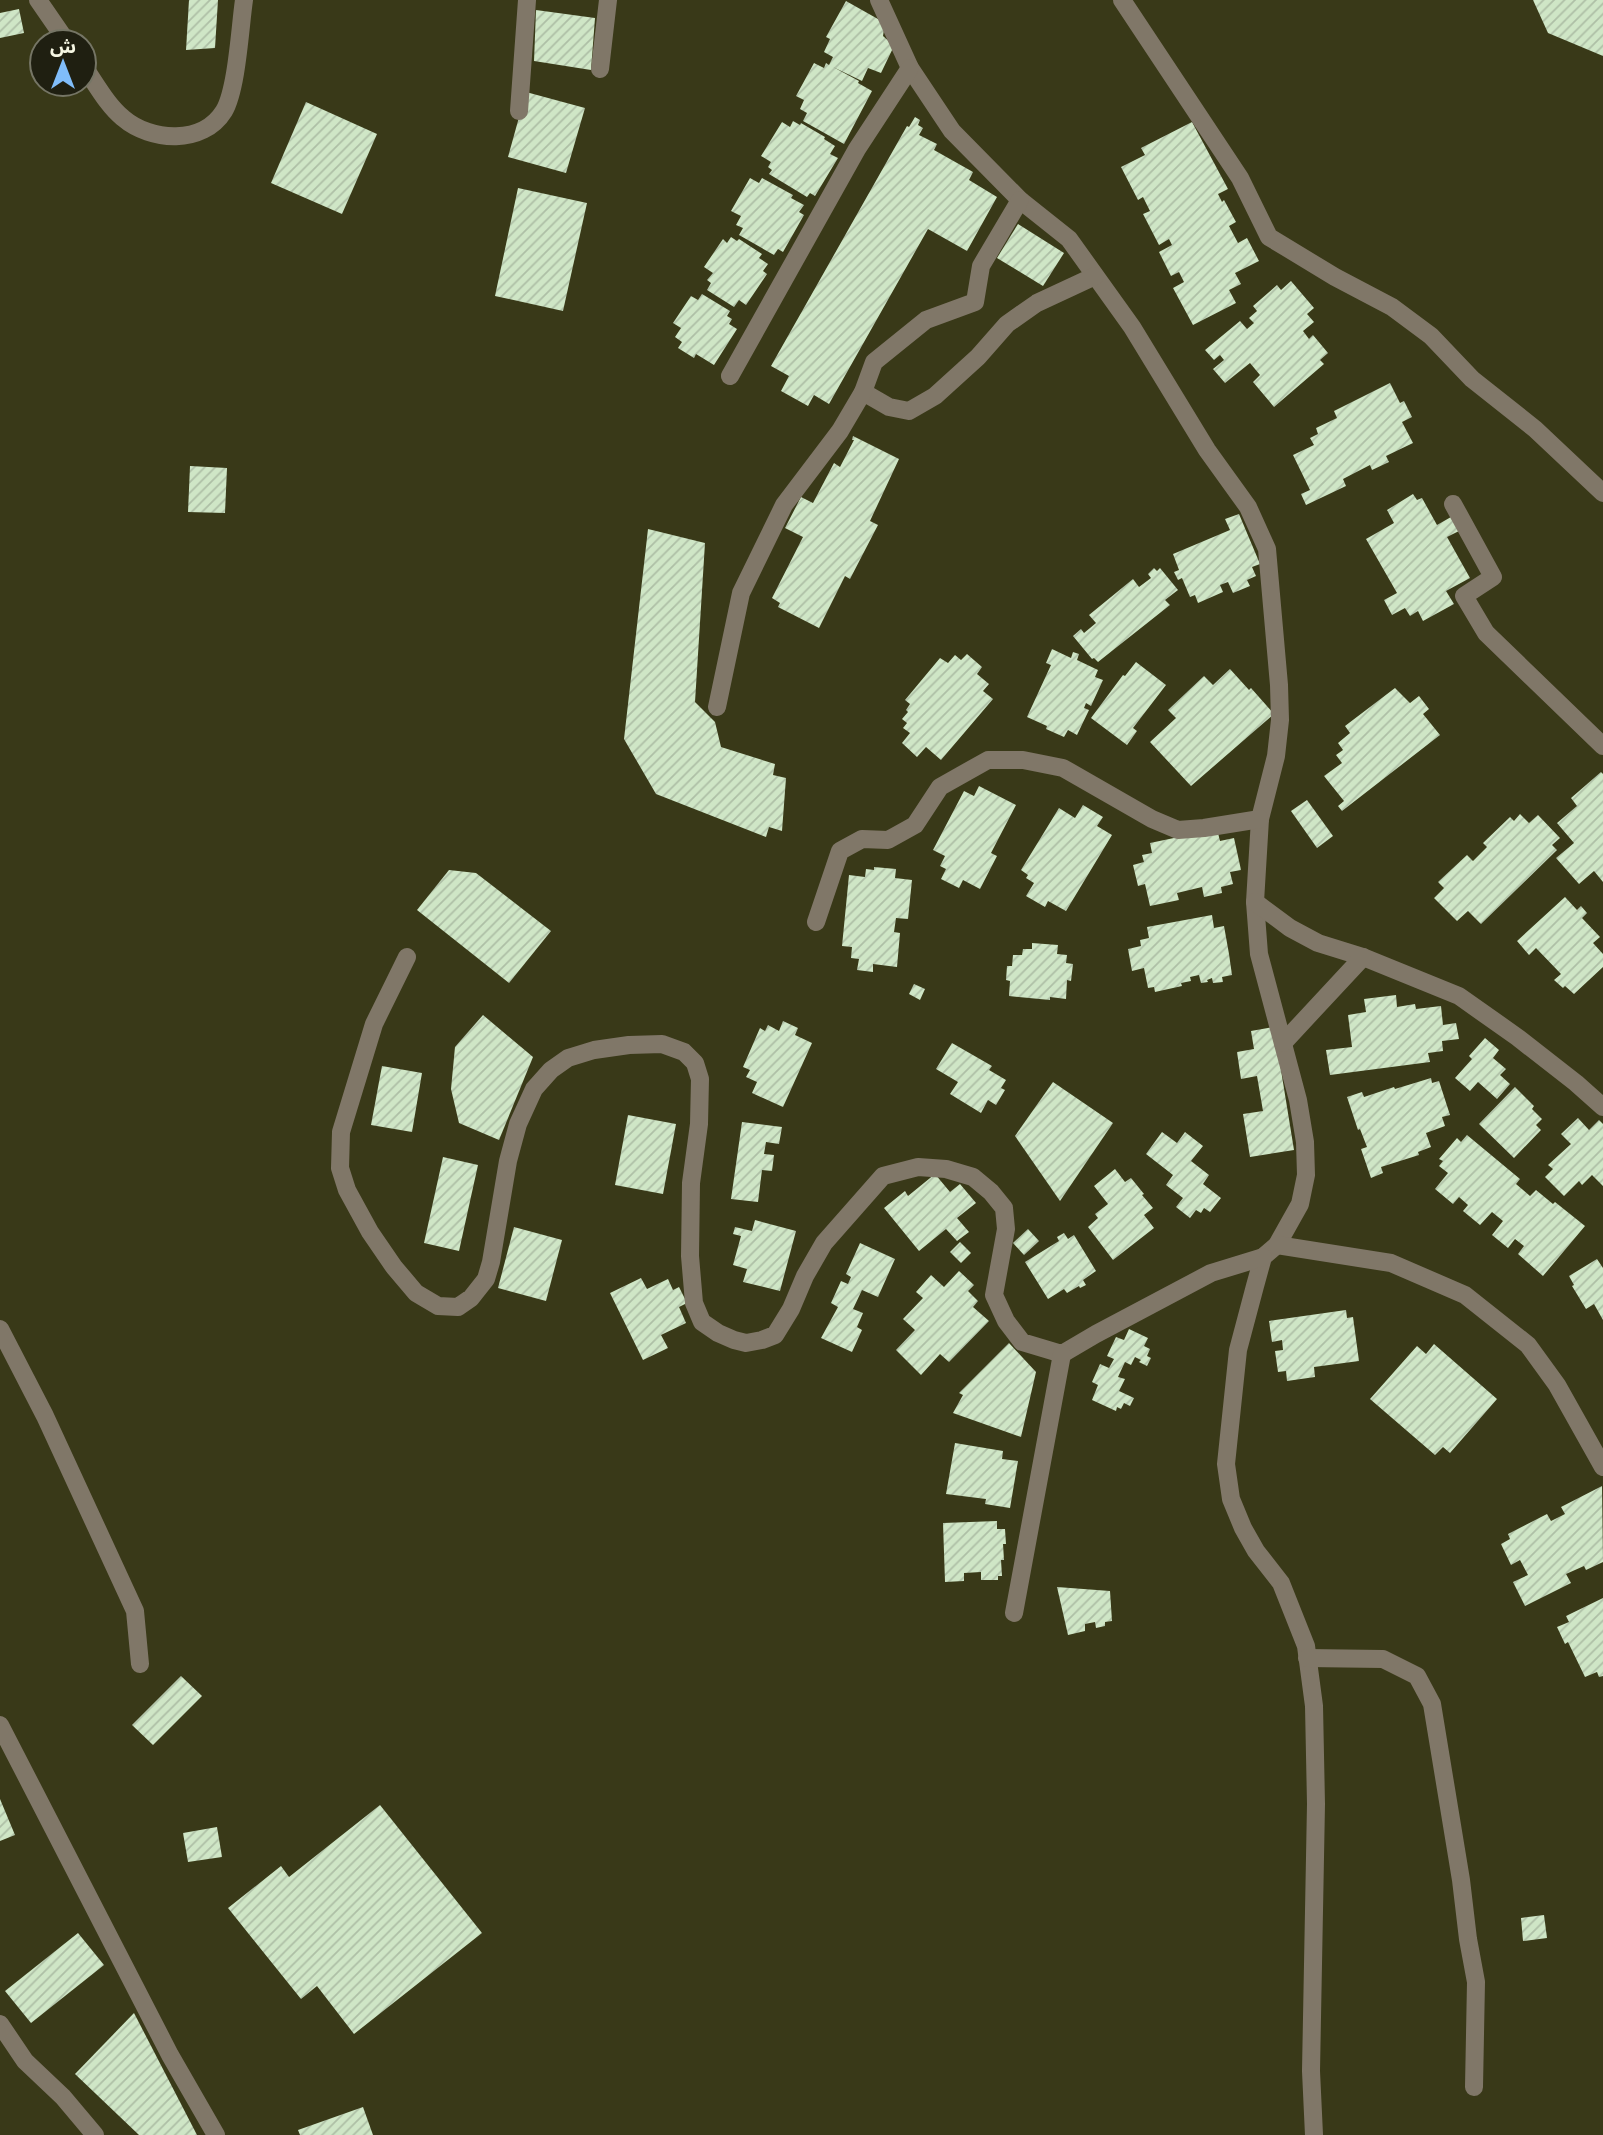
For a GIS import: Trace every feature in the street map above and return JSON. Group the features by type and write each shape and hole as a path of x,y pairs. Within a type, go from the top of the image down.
{"street":[{"path":"38,0 58,28"},
{"path":"98,87 124,119 145,131 177,137 195,134 211,125 224,111 232,92 244,0"},
{"path":"519,111 527,0"},
{"path":"600,69 608,0"},
{"path":"407,957 370,1035 341,1132 340,1168 347,1190 370,1232 394,1267 416,1293 438,1306 458,1307 471,1298 486,1279 514,1136 534,1089 551,1070 568,1058 594,1050 629,1045 662,1044 684,1052 695,1063 700,1079 699,1124 691,1183 690,1256 694,1303 702,1322 718,1333 746,1343 775,1335 824,1243 883,1176 918,1167 946,1169 973,1177 991,1192 1004,1208 1006,1229 994,1295 1006,1321 1022,1342 1062,1354 1211,1273 1263,1257 1277,1245 1300,1204 1306,1175 1305,1142 1298,1100 1259,954 1255,902 1259,819 1276,756 1280,720 1267,549 1248,507 1207,450 1132,327 1069,239 1020,201 952,131 910,68 880,0"},
{"path":"1122,0 1240,178 1269,237 1335,277 1392,307 1431,336 1472,379 1535,429 1603,493"},
{"path":"730,376 857,149 910,68"},
{"path":"717,707 741,593 784,505 841,431 863,392 874,362 926,320 975,302 981,266 1020,201"},
{"path":"863,392 889,407 909,411 935,396 978,357 1007,324 1037,303 1095,276"},
{"path":"1453,504 1493,577 1464,596 1486,633 1603,746"},
{"path":"816,922 840,851 862,839 888,840 915,825 940,787 988,760 1023,760 1063,768 1152,819 1178,830 1259,819"},
{"path":"1255,902 1290,928 1318,943 1363,957 1459,996 1517,1037 1603,1107"},
{"path":"1283,1043 1363,957"},
{"path":"1277,1245 1391,1263 1465,1296 1528,1345 1557,1385 1603,1467"},
{"path":"1263,1257 1238,1350 1226,1464 1231,1499 1242,1528 1255,1551 1281,1583 1306,1646 1314,1706 1316,1754 1311,2071 1314,2135"},
{"path":"0,1329 45,1416 135,1611 140,1664"},
{"path":"1014,1613 1062,1354"},
{"path":"1307,1658 1383,1659 1417,1676 1433,1704 1476,1982 1474,2087"},
{"path":"0,1725 170,2055 216,2135"},
{"path":"0,2024 25,2061 63,2097 95,2135"}],"building":[{"path":"189,0 218,0 215,48 186,50"},
{"path":"1533,0 1603,0 1603,56 1548,33"},
{"path":"846,1 885,23 883,36 894,46 881,73 868,68 862,81 833,67 872,91 844,144 803,121 807,113 800,109 804,100 796,96 814,63 824,68 826,63 829,65 833,57 824,52 830,39 826,37"},
{"path":"19,9 24,33 0,38 0,13"},
{"path":"536,10 595,18 591,70 534,61"},
{"path":"526,92 585,108 566,173 508,157"},
{"path":"306,102 377,134 342,214 271,183"},
{"path":"915,117 920,120 918,125 923,128 919,135 937,144 934,150 973,172 969,180 997,197 967,251 928,229 829,404 814,395 808,406 781,391 789,376 771,366 907,126 909,127"},
{"path":"793,121 825,137 824,139 835,146 830,154 838,158 815,196 810,193 807,197 769,174 772,170 768,167 771,162 761,156 782,122 790,127"},
{"path":"1192,122 1228,189 1218,194 1236,222 1229,226 1238,243 1247,238 1259,261 1235,273 1241,284 1229,290 1236,303 1193,325 1173,288 1184,282 1179,272 1171,276 1159,252 1172,245 1169,239 1159,245 1143,214 1150,211 1143,197 1138,200 1121,167 1145,155 1141,148"},
{"path":"750,178 759,183 762,178 793,195 791,198 804,205 799,212 804,215 783,252 778,249 774,255 739,235 743,228 736,225 741,216 731,211"},
{"path":"518,188 587,203 563,311 495,296"},
{"path":"1018,224 1064,253 1043,286 997,258"},
{"path":"731,237 762,254 759,258 768,264 763,271 767,274 746,305 739,300 734,307 707,290 711,283 707,280 713,273 704,267 723,239 727,243"},
{"path":"1291,281 1314,308 1307,314 1314,322 1303,331 1309,339 1313,335 1328,353 1320,360 1324,364 1274,407 1253,382 1260,375 1250,363 1225,383 1213,369 1224,360 1220,355 1214,360 1205,350 1240,321 1247,329 1254,323 1249,318 1257,311 1253,306 1277,285 1281,290"},
{"path":"702,294 730,311 727,316 732,319 729,324 737,329 714,365 696,354 694,358 678,348 682,342 675,337 681,328 673,323 691,296 698,300"},
{"path":"1390,383 1400,403 1404,401 1412,417 1402,422 1413,443 1386,456 1389,462 1372,470 1370,465 1343,479 1346,486 1306,505 1301,494 1310,490 1293,455 1314,445 1310,438 1318,434 1316,428 1337,418 1334,411"},
{"path":"853,436 899,459 870,521 878,525 850,579 845,576 819,628 778,607 780,603 772,598 803,537 785,528 801,497 813,503 834,463 840,467 854,440"},
{"path":"190,466 227,468 225,513 188,512"},
{"path":"1413,494 1417,500 1422,498 1437,525 1451,517 1459,531 1447,537 1470,578 1446,591 1454,604 1423,621 1418,611 1410,616 1405,608 1392,615 1384,600 1397,593 1366,539 1394,523 1387,510"},
{"path":"1239,514 1260,564 1252,567 1256,576 1247,580 1250,586 1233,593 1228,582 1220,585 1223,592 1198,603 1195,595 1190,597 1182,578 1178,580 1174,572 1179,570 1173,554 1230,530 1225,519"},
{"path":"648,529 705,543 695,702 715,722 721,747 775,764 773,775 786,778 782,831 769,827 766,837 656,794 624,739"},
{"path":"1154,568 1157,571 1160,568 1178,590 1165,600 1170,605 1098,662 1092,659 1073,636 1081,629 1084,633 1096,623 1089,615 1133,579 1139,587 1151,578 1148,574"},
{"path":"1052,649 1071,658 1073,652 1079,654 1077,660 1098,670 1095,677 1103,680 1091,706 1086,703 1084,708 1089,710 1077,735 1068,730 1064,737 1027,717 1051,665 1046,663"},
{"path":"967,654 982,667 977,674 989,684 983,691 993,699 941,760 926,747 917,757 902,743 910,733 903,728 907,723 902,719 910,704 905,700 940,658 948,663 955,655 961,660"},
{"path":"1136,662 1166,685 1133,728 1137,731 1127,745 1091,718"},
{"path":"1230,669 1274,714 1191,786 1150,742 1176,718 1168,710 1204,676 1213,685"},
{"path":"1395,688 1410,703 1419,696 1429,709 1423,714 1440,735 1342,811 1338,806 1344,801 1324,776 1342,763 1336,755 1343,750 1338,743 1350,733 1345,726"},
{"path":"1601,772 1603,882 1594,871 1579,884 1556,858 1574,843 1557,823 1577,806 1571,798"},
{"path":"979,786 1016,805 991,853 997,856 980,889 963,880 959,888 941,879 946,869 940,866 945,856 933,850 964,791 974,796"},
{"path":"1307,800 1333,836 1317,848 1291,811"},
{"path":"1083,805 1103,817 1097,826 1112,835 1066,911 1048,901 1045,907 1026,896 1034,883 1026,878 1028,875 1021,870 1059,808 1075,818"},
{"path":"1520,814 1529,823 1538,815 1560,838 1552,845 1557,850 1481,924 1468,911 1457,921 1434,898 1444,888 1438,882 1467,855 1473,861 1487,847 1483,843 1510,817 1514,821"},
{"path":"1217,829 1220,841 1234,838 1241,870 1230,872 1233,884 1221,887 1222,893 1204,897 1202,887 1177,893 1179,900 1150,906 1145,884 1138,886 1133,865 1144,862 1142,855 1152,853 1150,843"},
{"path":"874,867 896,869 895,878 912,880 908,919 896,918 894,932 900,933 897,967 873,964 873,972 857,970 859,959 851,958 852,947 842,946 849,875 865,877 866,869 874,870"},
{"path":"449,870 476,873 551,931 509,983 417,910"},
{"path":"1565,897 1577,910 1581,906 1587,913 1582,918 1600,937 1593,943 1603,954 1603,967 1574,994 1554,980 1561,974 1536,948 1529,955 1517,941"},
{"path":"1212,915 1214,928 1224,926 1229,954 1232,975 1222,977 1223,982 1213,983 1212,978 1201,983 1199,975 1190,977 1191,981 1181,983 1182,986 1155,992 1154,987 1148,988 1144,968 1132,971 1128,949 1141,946 1140,940 1149,938 1147,927"},
{"path":"1032,943 1058,945 1057,954 1067,955 1066,963 1073,964 1071,981 1067,980 1066,999 1009,996 1007,966 1012,966 1013,955 1022,955 1023,949 1032,949"},
{"path":"914,984 925,989 920,1000 909,994"},
{"path":"1396,995 1397,1007 1415,1004 1416,1009 1441,1006 1443,1025 1456,1023 1459,1039 1442,1041 1443,1051 1428,1053 1430,1062 1330,1075 1326,1050 1352,1047 1348,1015 1366,1012 1364,999"},
{"path":"483,1015 533,1057 499,1140 459,1123 451,1089 455,1047"},
{"path":"783,1021 798,1028 795,1035 812,1043 783,1107 752,1093 757,1082 746,1077 750,1070 743,1067 760,1028 765,1031 768,1025 779,1031"},
{"path":"1274,1027 1294,1150 1250,1157 1243,1114 1263,1111 1257,1076 1241,1079 1237,1052 1254,1049 1251,1031"},
{"path":"1485,1038 1499,1050 1493,1058 1506,1069 1500,1075 1510,1084 1497,1099 1478,1082 1470,1091 1455,1078 1472,1059 1469,1056"},
{"path":"952,1043 992,1066 989,1070 1006,1080 1001,1088 1005,1090 996,1105 988,1100 981,1113 950,1094 958,1082 936,1069"},
{"path":"382,1066 422,1073 412,1132 371,1125"},
{"path":"1431,1078 1432,1083 1439,1081 1450,1115 1442,1117 1445,1126 1426,1133 1431,1147 1418,1152 1419,1155 1381,1167 1383,1173 1371,1178 1361,1149 1367,1147 1347,1097 1362,1092 1364,1097"},
{"path":"1053,1082 1113,1123 1060,1201 1015,1136"},
{"path":"1515,1087 1534,1106 1532,1109 1542,1119 1536,1125 1541,1130 1514,1158 1479,1124"},
{"path":"628,1115 676,1124 663,1194 615,1185"},
{"path":"1578,1118 1589,1130 1599,1120 1603,1124 1603,1186 1592,1175 1582,1185 1579,1181 1564,1196 1545,1177 1553,1169 1548,1165 1571,1144 1561,1134"},
{"path":"742,1122 782,1127 779,1144 766,1142 764,1154 774,1155 772,1171 762,1170 758,1202 731,1199"},
{"path":"1162,1132 1177,1143 1185,1132 1203,1146 1191,1161 1209,1175 1203,1184 1221,1198 1210,1212 1204,1208 1201,1213 1196,1210 1190,1218 1176,1207 1183,1198 1166,1185 1173,1175 1146,1154"},
{"path":"1467,1135 1520,1179 1516,1184 1530,1196 1536,1190 1585,1226 1543,1276 1518,1254 1524,1246 1515,1239 1508,1248 1492,1235 1503,1221 1492,1212 1480,1225 1463,1211 1468,1205 1459,1197 1453,1204 1435,1189 1448,1173 1439,1166 1443,1161 1439,1159 1457,1138 1461,1142"},
{"path":"443,1157 478,1165 459,1251 424,1243"},
{"path":"1115,1169 1125,1182 1131,1178 1144,1194 1142,1195 1153,1208 1144,1215 1154,1228 1113,1260 1088,1227 1098,1218 1095,1214 1108,1204 1094,1186"},
{"path":"935,1174 950,1192 960,1184 976,1203 957,1218 969,1232 957,1241 946,1229 919,1251 884,1208 905,1191 908,1196"},
{"path":"755,1220 796,1231 780,1291 743,1282 747,1269 733,1265 741,1236 733,1234 735,1227 752,1231"},
{"path":"514,1227 562,1240 546,1301 498,1288"},
{"path":"1028,1229 1039,1241 1024,1255 1013,1243"},
{"path":"1064,1233 1068,1239 1074,1235 1096,1271 1083,1280 1086,1285 1067,1293 1064,1289 1048,1299 1025,1262 1059,1241 1057,1237"},
{"path":"960,1242 971,1253 961,1263 950,1252"},
{"path":"860,1243 895,1259 878,1297 862,1290 853,1309 863,1313 857,1327 862,1330 852,1352 821,1338 838,1307 831,1303 841,1281 848,1284 851,1277 846,1274"},
{"path":"1597,1259 1603,1268 1603,1320 1594,1304 1586,1309 1569,1276"},
{"path":"959,1271 974,1285 968,1291 978,1301 973,1307 989,1321 949,1362 940,1354 921,1375 896,1350 915,1330 903,1319 923,1298 916,1292 931,1275 944,1287"},
{"path":"641,1278 647,1289 668,1279 673,1290 679,1287 687,1303 679,1307 686,1323 661,1335 668,1348 643,1360 610,1293"},
{"path":"1346,1310 1347,1318 1353,1317 1359,1361 1314,1367 1315,1377 1287,1381 1286,1371 1278,1372 1275,1351 1283,1350 1282,1340 1272,1342 1269,1321"},
{"path":"1129,1329 1148,1338 1144,1346 1150,1349 1147,1356 1151,1358 1147,1366 1135,1357 1131,1365 1125,1362 1118,1377 1125,1379 1119,1391 1134,1398 1130,1406 1124,1403 1121,1409 1117,1407 1116,1411 1092,1400 1098,1385 1092,1382 1100,1364 1109,1368 1114,1359 1107,1356 1116,1337 1124,1340"},
{"path":"1009,1343 1036,1372 1021,1437 953,1413 963,1395 959,1393"},
{"path":"1434,1344 1497,1399 1450,1453 1443,1447 1435,1455 1370,1399 1417,1346 1426,1354"},
{"path":"955,1443 1003,1451 1002,1459 1018,1461 1010,1508 985,1504 986,1499 946,1494"},
{"path":"1602,1486 1603,1562 1586,1570 1584,1566 1566,1574 1571,1583 1525,1606 1513,1582 1528,1575 1520,1560 1511,1565 1501,1544 1510,1539 1508,1534 1547,1514 1551,1521 1565,1514 1561,1507"},
{"path":"997,1521 997,1529 1005,1529 1002,1576 998,1576 998,1580 981,1580 981,1572 964,1573 964,1581 945,1582 943,1523"},
{"path":"1057,1587 1110,1591 1112,1621 1096,1628 1095,1622 1085,1624 1085,1631 1068,1635"},
{"path":"1603,1598 1603,1676 1599,1677 1597,1672 1585,1677 1568,1642 1565,1644 1557,1627 1569,1622 1566,1616"},
{"path":"181,1676 202,1696 153,1745 132,1725"},
{"path":"0,1799 15,1835 0,1841"},
{"path":"380,1805 482,1933 354,2034 317,1986 301,1999 228,1908 281,1866 289,1877"},
{"path":"217,1827 222,1857 188,1862 183,1833"},
{"path":"1544,1915 1547,1938 1523,1941 1521,1918"},
{"path":"78,1933 104,1965 31,2023 5,1991"},
{"path":"134,2013 197,2135 139,2135 75,2074"},
{"path":"363,2107 373,2135 300,2135 298,2130"}]}
